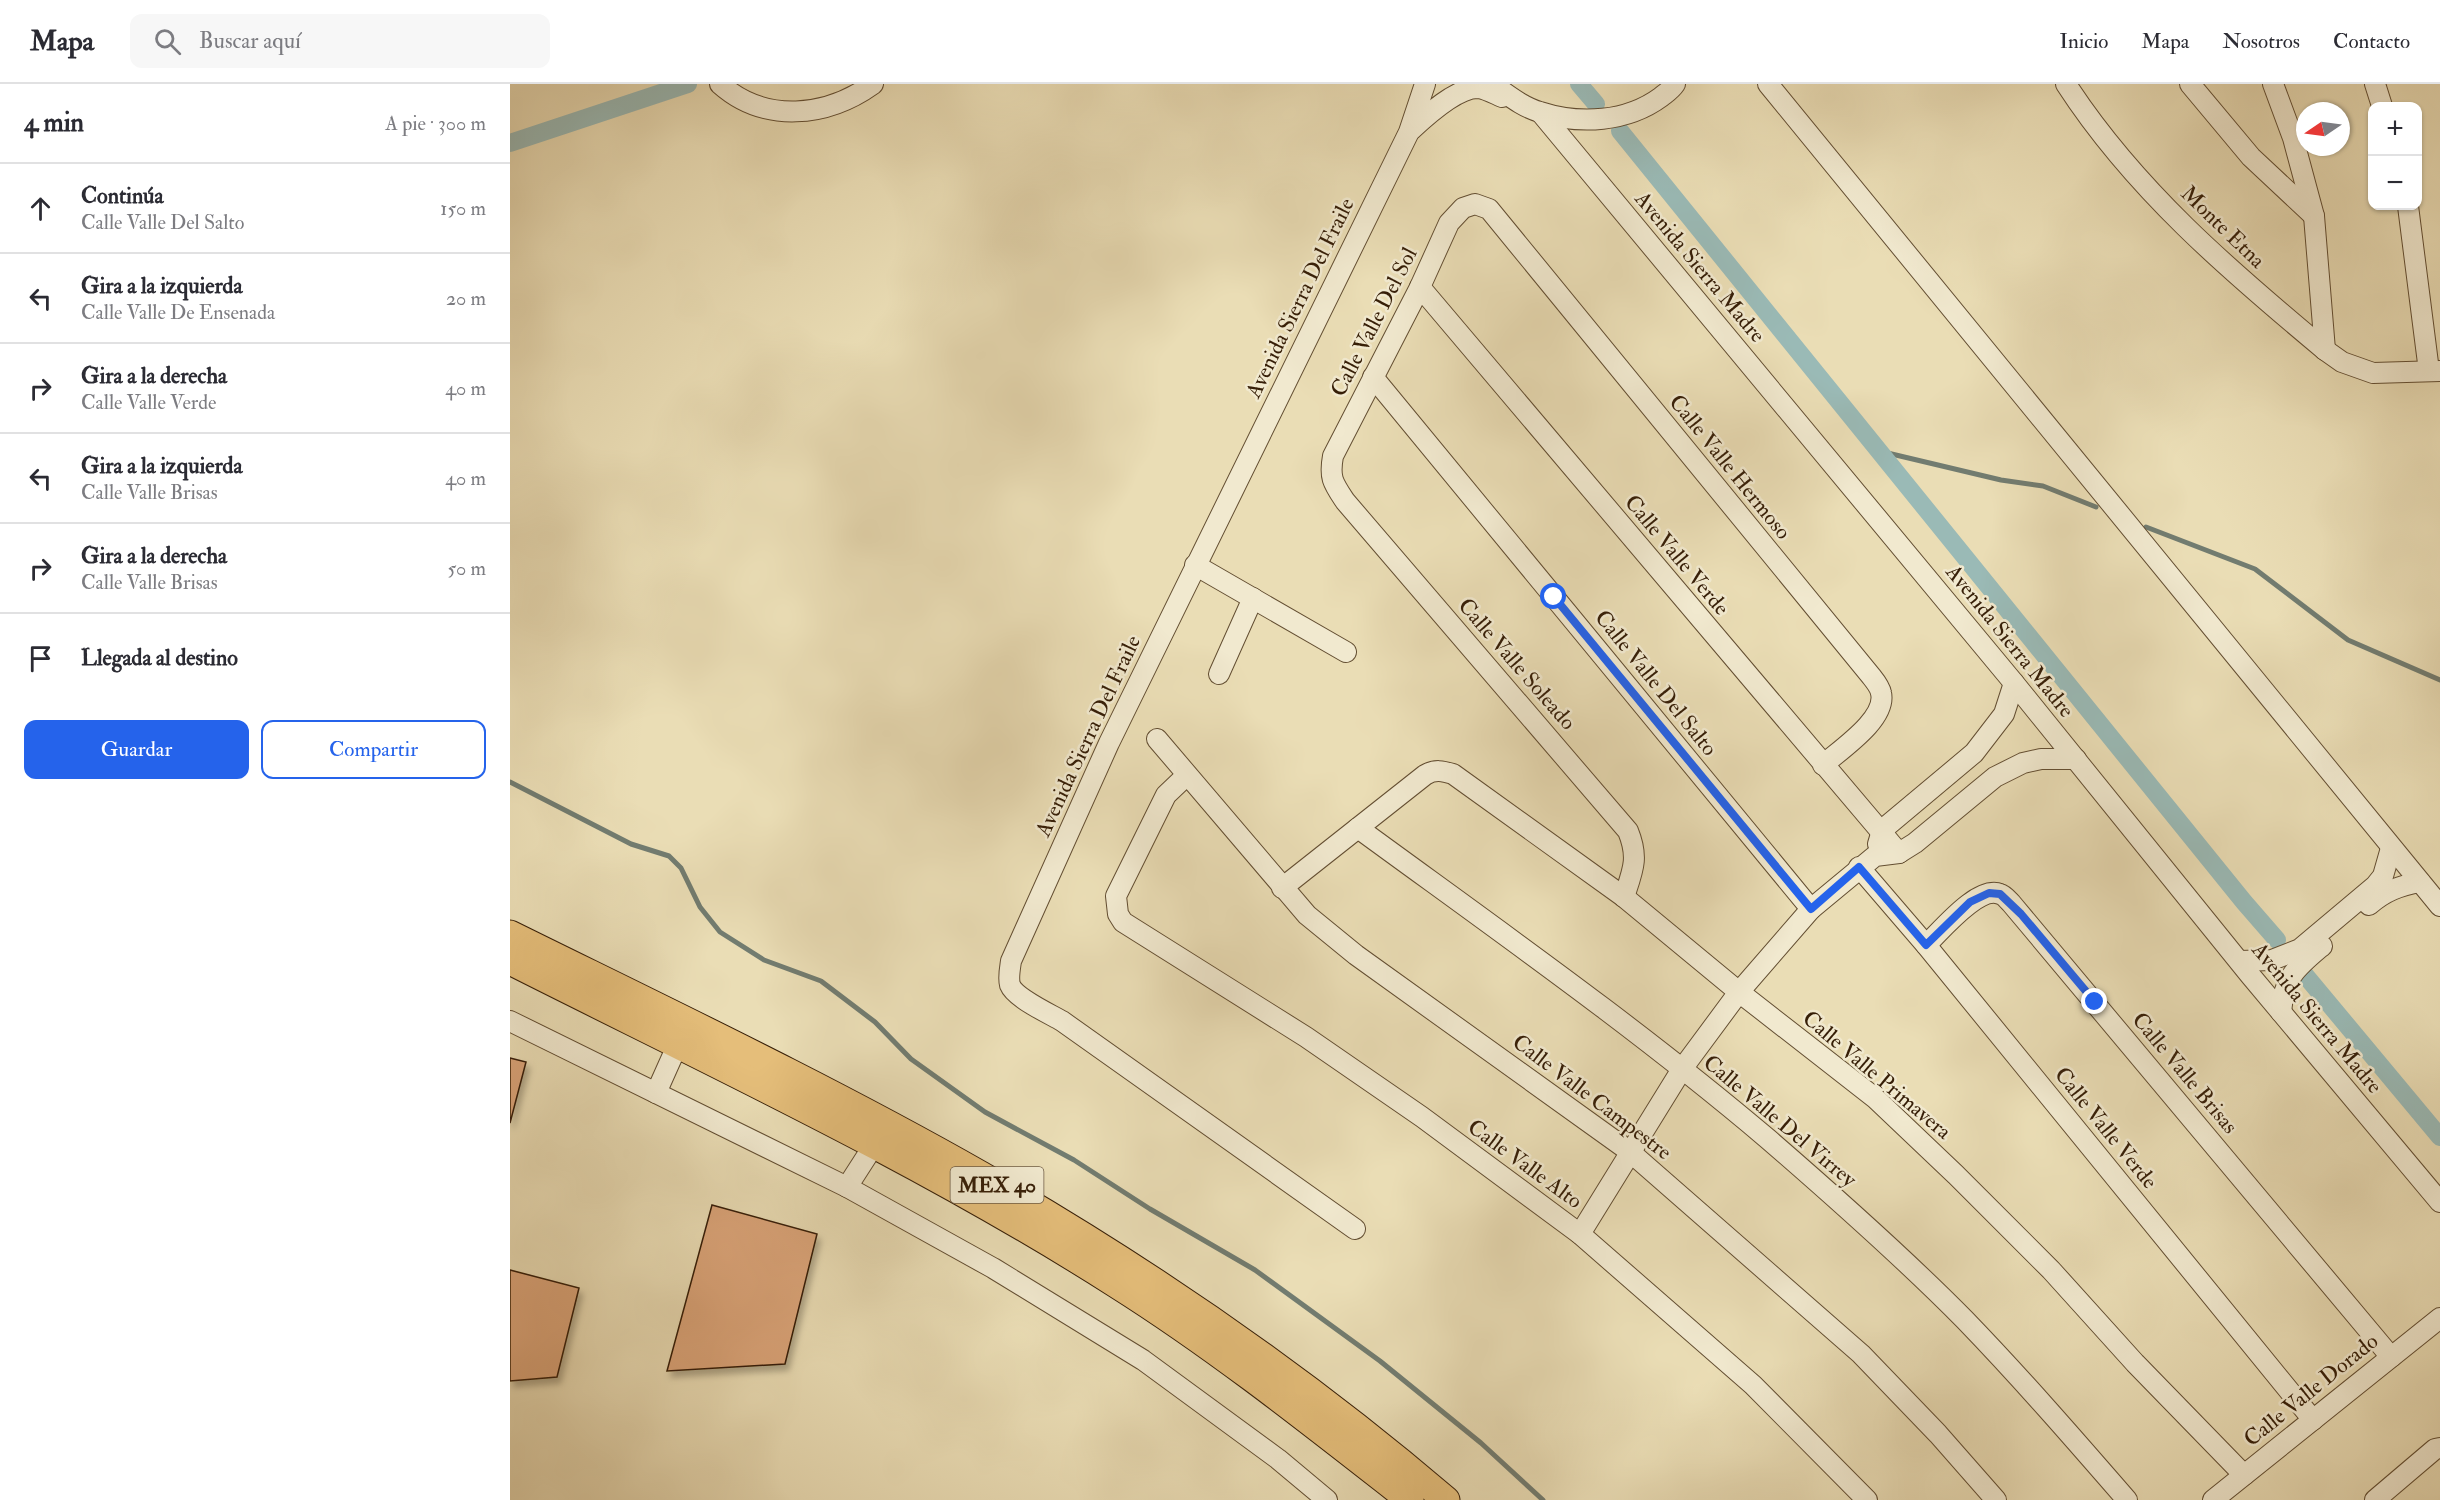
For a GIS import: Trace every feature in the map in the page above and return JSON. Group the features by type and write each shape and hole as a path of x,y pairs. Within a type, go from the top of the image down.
{"highway":[{"name":"MEX 40","path":"510,934 893,1127 981,1175 1102,1248 1318,1396 1385,1448 1446,1500"},
{"name":"MEX 40","path":"510,961 976,1199 1116,1283 1173,1321 1271,1392 1410,1500"}],"street":[{"path":"720,84 739,98 755,105 790,112 826,108 851,98 873,84"},
{"name":"Avenida Sierra Del Fraile","path":"1355,1229 1012,989 1011,961 1109,743 1408,132 1425,84"},
{"path":"1492,84 1533,109 1570,118 1599,119 1625,116 1654,102 1675,84"},
{"path":"1768,84 2440,906"},
{"path":"2190,84 2251,157 2314,216"},
{"path":"2273,84 2293,138 2314,216 2325,350"},
{"path":"2375,84 2381,102"},
{"name":"Monte Etna","path":"2075,87 2117,152 2198,241 2325,350 2342,362 2373,373 2434,371"},
{"name":"Avenida Sierra Del Fraile","path":"1408,132 1438,107 1465,92 1480,88 1533,109"},
{"name":"Avenida Sierra Madre","path":"1533,109 2014,683 2281,1012 2440,1202"},
{"name":"Calle Valle Del Sol","path":"1330,473 1333,456 1420,287 1449,223 1463,208 1475,204"},
{"name":"Calle Valle Hermoso","path":"1475,204 1489,210 1872,676 1881,691 1881,702 1875,719 1823,765"},
{"path":"2409,210 2434,371"},
{"name":"Calle Valle Verde","path":"1420,287 1899,853"},
{"name":"Calle Valle Del Salto","path":"1373,377 1811,909"},
{"name":"Calle Valle Soleado","path":"1330,473 1345,501 1628,831 1635,848 1635,864 1624,897"},
{"path":"1195,565 1346,652"},
{"path":"1220,674 1253,598"},
{"path":"1875,856 1881,834 1888,825 1974,753 2004,714 2014,683"},
{"name":"Calle Valle Campestre","path":"1157,739 1282,888 1330,936 1629,1151 1860,1354 1938,1434 1996,1500"},
{"path":"1974,753 1995,777"},
{"path":"1580,1234 1629,1151 1682,1069 1739,992 1811,909 1859,867 1875,856 1899,853 1995,777 2023,763 2041,759 2076,759"},
{"name":"Calle Valle Primavera","path":"1358,828 1432,771 1454,774 1624,897 1739,992 1875,1098 2051,1270 2135,1363 2244,1475"},
{"name":"Calle Valle Alto","path":"1187,775 1166,795 1116,896 1119,914 1130,928 1306,1037 1422,1117 1580,1234 1753,1385 1868,1500"},
{"path":"1282,888 1358,828"},
{"name":"Calle Valle Del Virrey","path":"1358,828 1682,1069 1766,1137 1869,1229 1963,1319 2033,1393 2127,1500"},
{"path":"2240,962 2272,960 2300,949 2375,886 2384,876 2391,848"},
{"name":"Calle Valle Verde","path":"1859,867 1926,945 2313,1420"},
{"path":"2281,1012 2283,991 2288,981 2307,959 2383,893 2393,888 2420,882"},
{"name":"Calle Valle Brisas","path":"1926,945 1970,902 1980,896 1989,893 2000,894 2011,903 2391,1357"},
{"path":"510,1021 847,1187 993,1268 1143,1360 1278,1459 1327,1500"},
{"path":"656,1093 677,1046"},
{"path":"847,1187 874,1145"},
{"name":"Calle Valle Dorado","path":"2213,1500 2440,1318"},
{"path":"2379,1499 2437,1448"}],"building":[{"path":"510,1058 526,1062 510,1123"},
{"path":"712,1205 817,1234 785,1364 667,1371"},
{"path":"510,1270 579,1288 557,1377 510,1381"}],"waterway":[{"path":"510,143 688,84"},
{"path":"1579,84 1596,104"},
{"path":"1620,131 2277,940"},
{"path":"1879,451 2001,480 2043,486 2096,507"},
{"path":"2146,527 2255,569 2348,640 2440,680"},
{"path":"510,782 631,844 669,856 681,868 700,907 720,932 764,960 821,981 875,1022 911,1059 985,1112 1074,1160 1150,1209 1255,1270 1380,1361 1481,1443 1543,1500"},
{"path":"2305,975 2440,1137"}],"route":[{"path":"1554,597 1811,909 1859,867 1926,945 1970,902 1989,893 2000,894 2021,914 2095,1002"}]}
